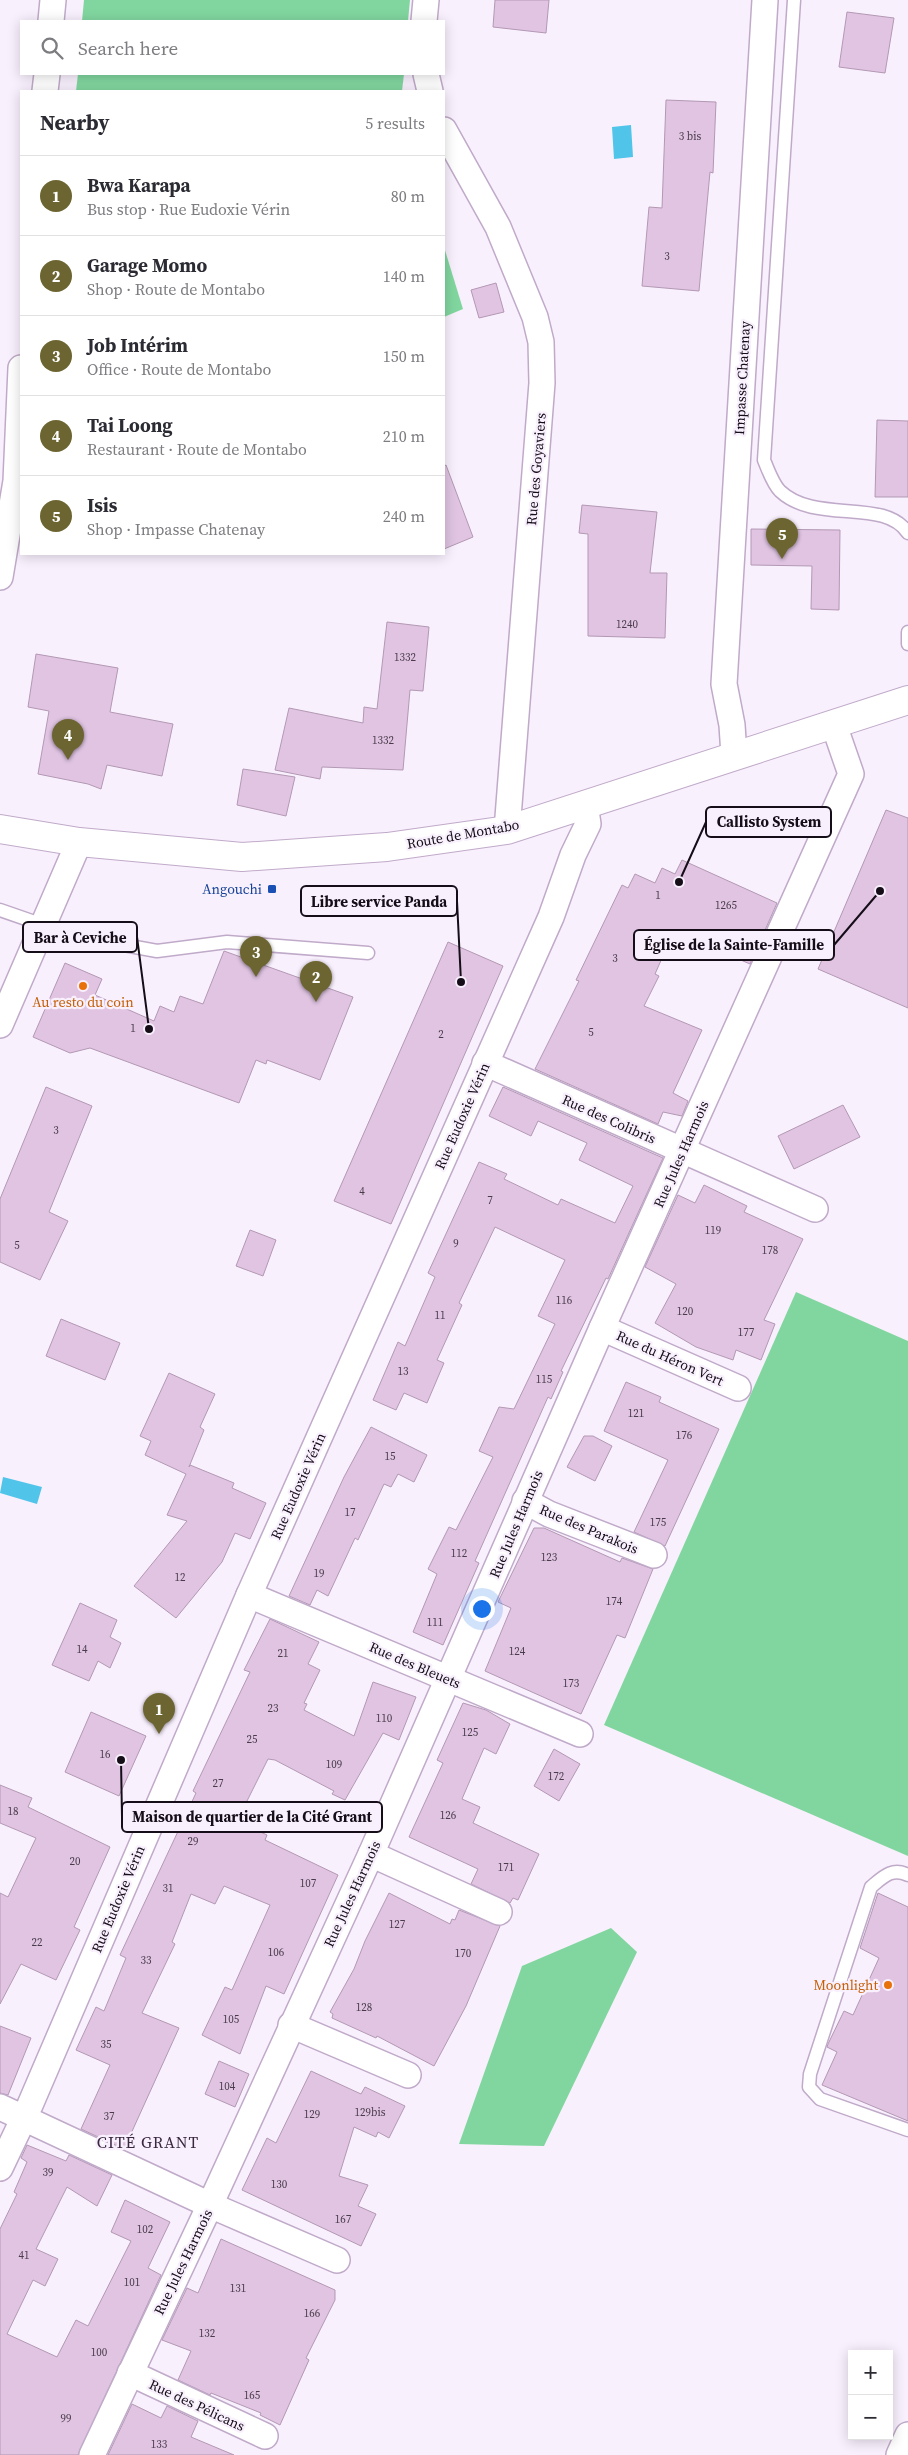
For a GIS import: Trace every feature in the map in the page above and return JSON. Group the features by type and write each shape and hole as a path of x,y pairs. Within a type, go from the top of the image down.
{"main road":[{"name":"Route de Montabo","path":"0,829 79,842 242,857 387,847 507,830 908,700"}],"street":[{"path":"51,20 53,0"},
{"path":"424,20 426,0"},
{"name":"Impasse Chatenay","path":"734,755 732,725 724,684 765,0"},
{"path":"45,90 46,75"},
{"path":"426,75 430,90"},
{"name":"Rue des Goyaviers","path":"445,132 498,227 535,317 541,342 542,383 507,830"},
{"path":"0,578 16,481 20,391"},
{"name":"Rue Jules Harmois","path":"92,2455 210,2205 371,1854 450,1679 525,1502 602,1328 851,774 834,725"},
{"name":"Rue Eudoxie Vérin","path":"0,2168 24,2118 249,1595 551,917 573,855 588,824 585,804"},
{"path":"0,1025 79,842"},
{"name":"Rue des Colibris","path":"485,1063 682,1152 815,1209"},
{"name":"Rue du Héron Vert","path":"602,1328 738,1388"},
{"name":"Rue des Parakois","path":"525,1502 549,1514 654,1555"},
{"name":"Rue des Bleuets","path":"249,1595 580,1734"},
{"path":"371,1854 499,1912"},
{"path":"291,2025 408,2075"},
{"path":"0,2107 210,2205 337,2260"},
{"name":"Rue des Pélicans","path":"130,2373 265,2436"},
{"path":"899,2455 908,2435"}],"lane":[{"path":"794,0 764,460 778,490 796,503 827,511 879,514 901,523 908,533"},
{"path":"908,632 908,644"},
{"path":"0,910 75,936 157,951 227,942 368,953"},
{"path":"908,1875 903,1872 888,1873 872,1887 810,2074 810,2087 820,2099 908,2130"}],"green space":[{"path":"84,0 410,0 408,20 82,20"},
{"path":"78,75 404,75 402,90 76,90"},
{"path":"445,250 463,309 445,317"},
{"path":"796,1292 908,1341 908,1856 604,1725"},
{"path":"611,1928 637,1952 544,2146 459,2144 522,1966"}],"water":[{"path":"631,125 633,157 614,159 612,127"},
{"path":"3,1477 42,1487 37,1504 0,1493"}],"building":[{"path":"495,0 549,0 546,33 493,27"},
{"path":"847,12 894,18 885,73 839,67"},
{"path":"666,100 716,102 713,173 710,172 699,291 642,286 649,207 662,208"},
{"path":"496,283 504,312 479,318 471,290"},
{"path":"877,420 908,421 908,497 875,497"},
{"path":"445,466 473,537 445,549"},
{"path":"582,505 657,512 650,573 667,573 665,638 588,636 588,534 579,533"},
{"path":"751,529 840,530 839,610 811,609 812,566 751,565"},
{"path":"387,622 429,627 423,691 410,690 403,770 322,767 320,779 275,770 289,708 363,723 364,707 377,709"},
{"path":"36,654 118,668 110,712 173,724 162,776 107,765 101,789 88,784 38,774 49,711 28,707"},
{"path":"243,769 295,777 286,816 237,805"},
{"path":"886,810 908,818 908,1008 818,969"},
{"path":"682,860 777,903 750,964 674,931 655,974 659,976 644,1006 702,1030 673,1093 688,1101 682,1116 663,1112 658,1124 535,1069 579,981 576,980 622,885 628,888 635,874 655,883 662,868 675,874"},
{"path":"448,942 503,966 391,1224 334,1201"},
{"path":"224,951 353,997 320,1080 267,1060 266,1064 256,1060 239,1103 90,1048 70,1053 33,1037 65,963 102,979 95,995 154,1021 160,1006 174,1012 180,996 203,1004"},
{"path":"46,1087 92,1106 49,1212 68,1221 40,1280 0,1262 0,1199"},
{"path":"503,1087 663,1158 608,1279 606,1278 561,1371 563,1372 551,1399 548,1397 475,1561 479,1563 443,1645 413,1632 437,1574 428,1569 449,1527 456,1530 493,1457 479,1451 499,1407 514,1409 555,1324 538,1316 565,1260 495,1227 459,1303 462,1305 437,1360 444,1363 427,1403 404,1393 396,1410 373,1400 398,1342 405,1346 435,1277 428,1273 479,1162 507,1174 504,1179 558,1205 561,1199 615,1223 633,1186 579,1160 587,1143 538,1121 531,1136 489,1116"},
{"path":"843,1105 860,1137 794,1169 778,1136"},
{"path":"704,1185 747,1206 744,1212 803,1239 764,1320 775,1324 761,1360 736,1350 733,1360 696,1347 655,1323 676,1284 645,1267 678,1195 695,1203"},
{"path":"250,1230 276,1240 263,1276 236,1266"},
{"path":"61,1319 120,1343 105,1380 46,1356"},
{"path":"169,1373 215,1394 200,1427 204,1430 189,1467 190,1465 234,1483 232,1488 266,1503 250,1539 235,1533 222,1562 176,1618 134,1586 187,1521 167,1515 186,1474 145,1455 151,1441 140,1436"},
{"path":"626,1382 661,1397 659,1402 719,1429 665,1546 634,1532 668,1460 604,1431"},
{"path":"371,1427 427,1455 414,1482 398,1474 391,1487 384,1484 358,1540 355,1538 328,1596 317,1590 310,1605 289,1596 344,1477"},
{"path":"584,1436 593,1436 612,1446 595,1481 567,1467"},
{"path":"534,1528 544,1528 620,1562 622,1558 653,1569 625,1638 617,1635 581,1714 485,1671 511,1608 498,1602"},
{"path":"80,1603 117,1620 110,1637 121,1643 110,1668 98,1661 89,1681 52,1665"},
{"path":"270,1619 319,1642 308,1664 320,1670 304,1703 307,1704 304,1710 354,1736 373,1682 416,1697 399,1740 383,1733 345,1800 332,1794 334,1791 275,1760 268,1759 237,1821 267,1835 265,1840 338,1875 284,1994 266,1986 240,2054 202,2035 225,1987 232,1990 270,1905 224,1886 215,1904 191,1894 172,1942 175,1944 142,2013 179,2028 124,2149 81,2129 110,2065 76,2050 96,2007 104,2011 126,1958 120,1955 196,1793 193,1791 250,1672 244,1670"},
{"path":"463,1703 486,1710 510,1724 496,1754 484,1748 462,1799 480,1807 473,1823 539,1854 518,1900 513,1898 510,1903 471,1884 478,1869 409,1837 443,1763 437,1760"},
{"path":"91,1712 146,1736 119,1796 65,1772"},
{"path":"554,1749 580,1764 559,1801 534,1786"},
{"path":"0,1785 32,1798 28,1807 110,1847 74,1927 80,1930 56,1980 21,1964 0,2004 0,1893 8,1897 36,1838 0,1823"},
{"path":"389,1893 450,1924 452,1919 455,1920 459,1910 500,1926 466,2006 434,2066 377,2036 376,2038 332,2018 333,2014 330,2012 354,1969 365,1941"},
{"name":"Moonlight","path":"878,1893 908,1907 908,2121 822,2085 837,2052 827,2047 828,2044 844,2011 853,2015 879,1958 860,1948"},
{"path":"0,2026 31,2038 8,2095 0,2093"},
{"path":"219,2061 249,2074 235,2107 205,2094"},
{"path":"311,2071 361,2094 365,2087 405,2106 389,2138 378,2132 376,2137 354,2127 339,2176 368,2185 358,2206 376,2214 361,2246 242,2190 267,2138 276,2143"},
{"path":"27,2145 66,2161 69,2155 112,2175 97,2206 67,2187 36,2249 58,2259 45,2286 33,2280 7,2334 57,2357 76,2320 88,2326 131,2241 111,2232 125,2200 170,2222 148,2268 161,2275 78,2455 0,2455 0,2229 17,2194 14,2192 27,2162 21,2158"},
{"path":"221,2239 335,2290 335,2300 306,2358 309,2360 280,2425 260,2415 261,2413 211,2393 210,2395 178,2380 191,2351 162,2340 187,2288 198,2293"},
{"path":"132,2404 161,2418 167,2406 198,2421 191,2437 234,2455 108,2455"}],"place":[{"name":"Isis","path":"782,559"},
{"name":"Tai Loong","path":"68,760"},
{"name":"Callisto System","path":"679,882"},
{"name":"Angouchi","path":"272,889"},
{"name":"Église de la Sainte-Famille","path":"880,891"},
{"name":"Job Intérim","path":"256,977"},
{"name":"Libre service Panda","path":"461,982"},
{"name":"Au resto du coin","path":"83,986"},
{"name":"Garage Momo","path":"316,1002"},
{"name":"Bar à Ceviche","path":"149,1029"},
{"name":"Bwa Karapa","path":"159,1734"},
{"name":"Maison de quartier de la Cité Grant","path":"121,1760"},
{"name":"Moonlight","path":"888,1985"}],"district":[{"name":"CITÉ GRANT","path":"148,2142"}]}
